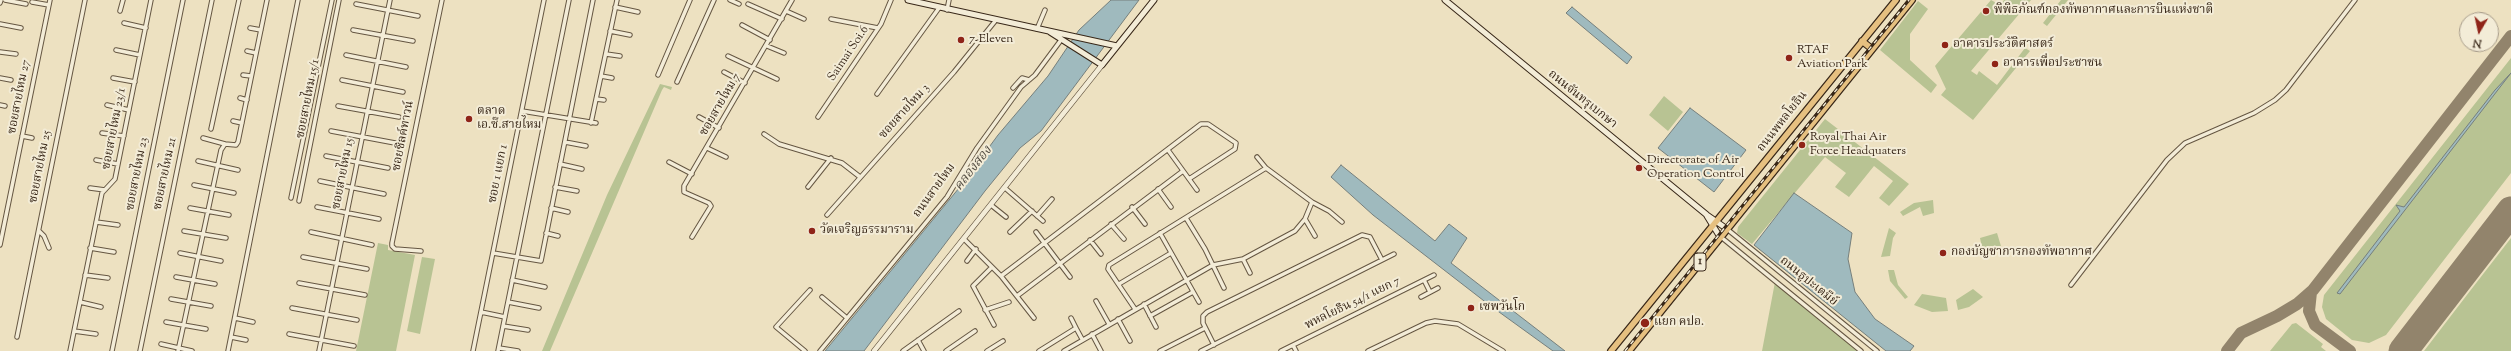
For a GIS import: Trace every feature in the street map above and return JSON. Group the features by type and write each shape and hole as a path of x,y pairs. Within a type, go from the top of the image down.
{"main road":[{"path":"908,0 931,3 939,8 947,10 1049,32 1068,34 1117,46"},
{"path":"1049,32 1102,65 1154,0"},
{"name":"ถนนจันทรุเบกษา","path":"1445,0 1707,215 1727,229"},
{"name":"ถนนพหลโยธิน","path":"1611,351 1896,0"},
{"name":"ถนนพหลโยธิน","path":"1629,351 1912,0"},
{"path":"1862,41 1872,49"},
{"name":"ถนนจันทรุเบกษา","path":"1707,215 1720,237"}],"street":[{"path":"5,0 26,4"},
{"name":"ซอยสายไหม 27","path":"0,245 50,0"},
{"name":"ซอยสายไหม 25","path":"17,337 85,0"},
{"path":"120,11 123,0"},
{"name":"ซอยสายไหม 23/1","path":"70,351 102,193 115,179 151,0"},
{"name":"ซอยสายไหม 23","path":"112,351 183,0"},
{"name":"ซอยสายไหม 21","path":"140,351 212,0"},
{"path":"211,129 239,0"},
{"path":"203,138 225,144 236,145 247,100 267,0"},
{"path":"228,351 298,0"},
{"name":"ซอยสายไหม 15/1","path":"291,198 332,0"},
{"name":"ซอยสายไหม 15/1","path":"298,201 339,0"},
{"name":"ซอยสายไหม 15","path":"319,351 390,0"},
{"name":"ซอยซิลค์ทาวน์","path":"421,251 395,249 392,246 392,243 442,0"},
{"name":"ซอย 1 แยก 1","path":"474,351 544,0"},
{"path":"518,351 498,350 569,0"},
{"path":"493,253 541,261 593,0"},
{"path":"522,111 594,123 596,99 617,0"},
{"path":"658,75 690,0"},
{"path":"677,82 714,0"},
{"path":"730,0 739,4"},
{"name":"ซอยสายไหม 7","path":"692,237 711,206 709,203 684,192 684,186 767,46 792,0"},
{"name":"Saimai Soi.6","path":"818,117 878,28 892,0"},
{"path":"947,10 949,0"},
{"path":"2071,285 2167,160 2185,143 2254,113 2275,100 2286,90 2355,0"},
{"path":"32,2 49,5"},
{"path":"356,4 418,16"},
{"path":"748,4 782,19"},
{"path":"615,7 638,12"},
{"path":"877,94 939,8"},
{"path":"1037,29 1045,10"},
{"path":"786,11 804,19"},
{"path":"831,19 878,28"},
{"name":"ซอยสายไหม 3","path":"827,215 954,72 996,20"},
{"path":"124,23 146,28"},
{"path":"0,24 21,28"},
{"path":"742,25 770,40"},
{"path":"250,28 261,30"},
{"path":"354,30 414,41"},
{"path":"610,31 630,35"},
{"path":"325,32 332,34"},
{"name":"ถนนสายไหม","path":"820,351 947,197 977,148 1021,87 1035,75 1063,41"},
{"path":"767,46 784,54"},
{"path":"116,50 140,55"},
{"path":"247,51 256,53"},
{"path":"0,52 16,54"},
{"path":"606,54 620,56"},
{"path":"346,55 406,67"},
{"path":"728,56 777,79"},
{"path":"319,62 326,63"},
{"path":"874,351 1102,65"},
{"path":"724,72 745,83"},
{"path":"243,75 251,76"},
{"path":"601,76 612,78"},
{"path":"0,78 11,80"},
{"path":"113,78 135,82"},
{"path":"1013,88 1022,78 1029,80"},
{"path":"342,80 403,92"},
{"path":"240,98 247,100"},
{"path":"596,99 604,100"},
{"path":"0,105 5,106"},
{"path":"107,105 129,110"},
{"path":"338,106 399,117"},
{"path":"699,117 719,128"},
{"path":"233,121 242,123"},
{"path":"307,121 314,122"},
{"path":"1001,276 1044,242 1204,123 1236,143 1236,149 1189,179"},
{"path":"332,131 395,142"},
{"path":"102,133 124,136"},
{"path":"764,134 779,144 831,158 842,163 860,178"},
{"path":"22,136 32,138"},
{"path":"565,142 586,146"},
{"path":"179,349 221,150 225,144"},
{"path":"707,148 726,156"},
{"path":"1168,150 1196,190"},
{"path":"326,156 388,168"},
{"path":"1257,157 1266,168 1312,202 1329,211 1342,222"},
{"path":"808,187 831,158"},
{"path":"96,160 118,164"},
{"path":"198,161 238,170"},
{"path":"669,162 692,174"},
{"path":"560,164 582,169"},
{"path":"1135,309 1120,284 1108,269 1109,265 1266,168"},
{"path":"1017,296 1132,207 1183,171"},
{"path":"320,181 384,194"},
{"path":"194,184 234,193"},
{"path":"555,187 577,191"},
{"path":"90,188 105,190"},
{"path":"1005,188 1043,221"},
{"path":"1158,189 1171,207"},
{"path":"1037,216 1052,200"},
{"path":"1065,350 1213,265 1243,259 1295,231 1305,219 1312,202"},
{"path":"991,205 1006,217"},
{"path":"1132,207 1145,224"},
{"path":"190,208 229,215"},
{"path":"317,208 379,219"},
{"path":"551,208 568,212"},
{"path":"1010,232 1032,211"},
{"path":"1186,218 1213,265 1224,288"},
{"path":"1305,219 1315,236"},
{"path":"96,222 118,225"},
{"path":"1111,224 1124,239"},
{"name":"ถนนธูปะเตมีย์","path":"1727,229 1877,351"},
{"path":"39,231 44,236 49,248"},
{"path":"184,231 226,238"},
{"path":"310,232 372,245"},
{"path":"546,232 558,236"},
{"path":"1036,232 1070,277"},
{"path":"1160,233 1199,302"},
{"path":"1214,345 1205,328 1203,316 1207,312 1362,235 1370,237 1382,260"},
{"name":"ถนนธูปะเตมีย์","path":"1720,237 1861,351"},
{"path":"964,239 1001,276 1034,318"},
{"path":"1090,240 1101,254"},
{"path":"90,248 114,252"},
{"path":"967,261 976,250"},
{"path":"180,253 221,261"},
{"path":"1120,284 1171,253"},
{"path":"1202,351 1394,254"},
{"path":"303,257 367,269"},
{"path":"1243,259 1250,273"},
{"path":"992,267 973,286 994,326"},
{"path":"85,275 108,278"},
{"name":"พหลโยธิน 54/1 แยก 7","path":"1281,351 1434,275"},
{"path":"176,277 215,284"},
{"path":"512,280 545,287"},
{"path":"1424,280 1430,292"},
{"path":"299,282 364,295"},
{"path":"1421,297 1438,288"},
{"path":"805,351 776,327 810,290"},
{"path":"1150,316 1193,292"},
{"path":"822,297 847,318"},
{"path":"170,299 211,306"},
{"path":"1096,301 1109,324"},
{"path":"80,302 101,306"},
{"path":"508,302 539,308"},
{"path":"985,310 1009,302"},
{"path":"1144,304 1156,326"},
{"path":"292,308 357,320"},
{"path":"903,351 959,311"},
{"path":"481,312 505,316"},
{"path":"235,318 253,322"},
{"path":"1071,318 1082,339"},
{"path":"1118,319 1130,341"},
{"path":"1368,351 1426,323 1440,321 1458,324 1503,351"},
{"path":"166,322 206,329"},
{"path":"503,326 528,330"},
{"path":"1039,351 1076,328"},
{"path":"1160,351 1205,328"},
{"path":"74,331 96,334"},
{"path":"946,351 975,331"},
{"path":"290,334 354,346"},
{"path":"1092,334 1101,351"},
{"path":"231,337 246,340"},
{"path":"918,340 924,351"},
{"path":"987,351 1003,341"},
{"path":"161,344 192,351"},
{"path":"1293,345 1296,351"}],"green space":[{"path":"1991,0 2000,5 2004,0 2031,0 1971,71 1977,75 1979,71 1997,85 2025,48 2030,51 1973,120 1941,95 1946,89 1935,66"},
{"path":"2061,0 2068,0 2047,26 2043,23"},
{"path":"1918,1 1928,9 1910,34 1910,60 1937,85 1931,93 1880,50"},
{"path":"2511,58 2511,173 2386,335 2369,343 2352,340 2326,319 2322,307 2324,295"},
{"path":"660,84 672,87 671,90 664,87 662,90 550,351 542,351 607,195"},
{"path":"1664,96 1683,112 1668,131 1649,115"},
{"path":"1825,119 1909,184 1889,206 1879,198 1893,181 1874,166 1849,197 1835,187 1846,173 1825,157 1752,244 1737,233 1738,227"},
{"path":"1933,200 1934,213 1923,216 1920,207 1903,216 1900,212 1914,203"},
{"path":"1889,228 1896,233 1893,238 1890,256 1881,257"},
{"path":"1997,233 2001,246 1982,247 1980,238"},
{"path":"2511,238 2511,351 2424,351 2470,291"},
{"path":"378,243 388,245 388,250 415,255 396,351 356,351"},
{"path":"422,257 435,259 420,334 407,331"},
{"path":"1888,270 1894,270 1898,285 1908,297 1905,299 1890,281"},
{"path":"1775,282 1861,351 1762,351"},
{"path":"1973,289 1983,297 1969,307 1958,310 1956,300"},
{"path":"1922,294 1946,298 1948,311 1932,312 1914,305"},
{"path":"2296,323 2323,344 2321,347 2326,351 2270,351 2292,324"}],"water":[{"name":"คลองสอง","path":"1111,0 1139,0 1041,131 1020,148 985,191 864,351 825,351 959,188 998,135 1048,76 1079,30"},
{"path":"1572,7 1632,57 1627,64 1566,13"},
{"path":"2511,73 2340,294 2337,293 2400,211 2396,205 2404,207 2495,90"},
{"path":"1690,108 1746,150 1714,192 1658,148"},
{"path":"1341,165 1435,241 1449,224 1467,238 1451,263 1565,351 1553,351 1488,304 1373,215 1331,177"},
{"path":"1794,193 1852,233 1848,259 1855,292 1875,319 1914,346 1910,351 1886,351 1754,245"}],"taxiway":[{"path":"2227,351 2241,333 2277,316 2297,304 2313,290 2511,36"},
{"path":"2311,292 2309,311 2315,325 2350,351"}],"runway":[{"path":"2403,351 2511,211"}],"railway":[{"path":"1625,351 1909,0"}],"place":[{"name":"พิพิธภัณฑ์กองทัพอากาศและการบินแห่งชาติ","path":"1986,11"},
{"name":"7-Eleven","path":"961,40"},
{"name":"อาคารประวัติศาสตร์","path":"1945,45"},
{"name":"RTAF Aviation Park","path":"1789,58"},
{"name":"อาคารเพื่อประชาชน","path":"1995,64"},
{"name":"ตลาด เอ.ซ๊.สายไหม","path":"469,119"},
{"name":"Royal Thai Air Force Headquaters","path":"1802,145"},
{"name":"Directorate of Air Operation Control","path":"1639,168"},
{"name":"วัดเจริญธรรมาราม","path":"812,231"},
{"name":"กองบัญชาการกองทัพอากาศ","path":"1943,253"},
{"name":"เซพวันโก","path":"1471,308"},
{"name":"แยก คปอ.","path":"1645,323"}]}
